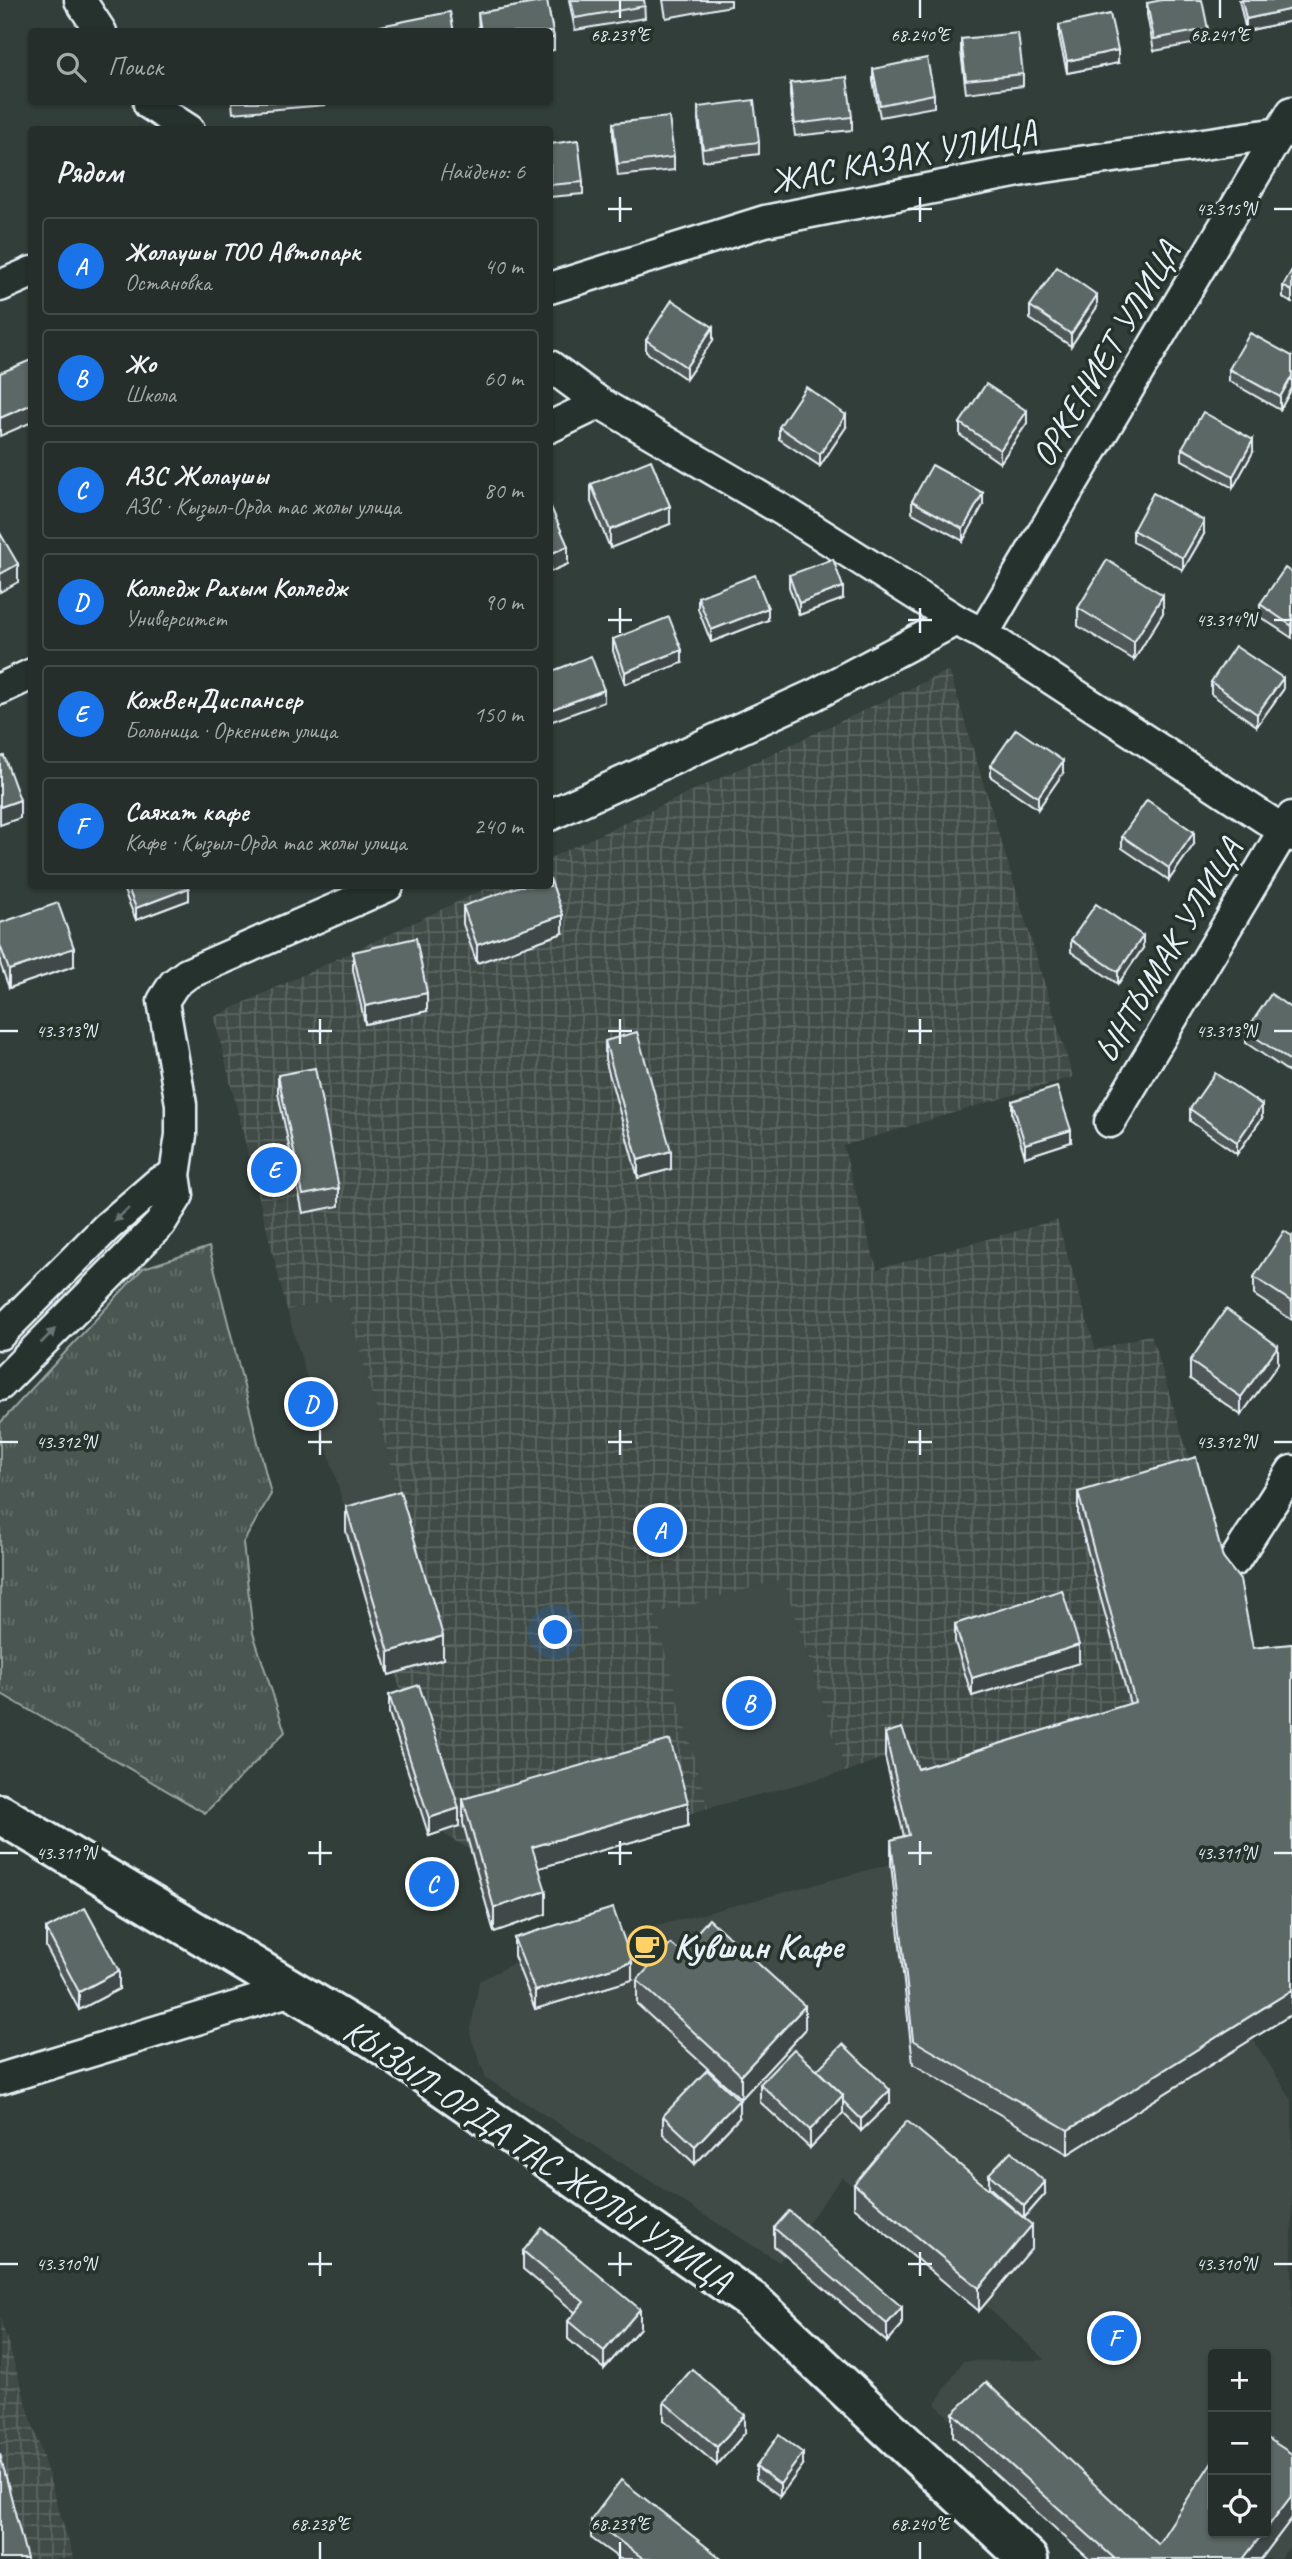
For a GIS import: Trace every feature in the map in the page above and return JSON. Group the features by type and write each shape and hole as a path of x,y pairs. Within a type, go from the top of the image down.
{"main road":[{"name":"КЫЗЫЛ-ОРДА ТАС ЖОЛЫ УЛИЦА","path":"0,1814 414,2066 751,2300 1028,2559"}],"street":[{"path":"80,0 98,28"},
{"path":"153,112 181,126"},
{"name":"ЖАС КАЗАХ УЛИЦА","path":"553,287 765,221 1024,170 1286,123"},
{"name":"ОРКЕНИЕТ УЛИЦА","path":"983,634 1286,123"},
{"path":"0,286 28,274"},
{"path":"553,368 600,402 784,511 956,620 983,634 1289,828"},
{"path":"553,426 600,402"},
{"path":"553,814 814,695 956,620"},
{"path":"0,688 28,676"},
{"name":"ЫНТЫМАК УЛИЦА","path":"1110,1122 1289,828"},
{"path":"0,1385 160,1224 178,1195 175,1175 181,1135 181,1104 163,1001 174,984 187,974 381,889"},
{"path":"0,1334 107,1227 158,1182 175,1175"},
{"path":"1235,1560 1292,1472"},
{"path":"0,2079 292,1990"}],"shaded area":[{"path":"949,670 1073,1077 843,1146 877,1269 1057,1220 1096,1350 1151,1334 1196,1480 1078,1516 1135,1725 919,1792 902,1751 845,1772 783,1579 655,1615 708,1808 503,1869 445,1835 346,1513 399,1495 346,1298 287,1310 214,1017 485,889 553,889 553,857"},
{"path":"346,1298 399,1495 346,1513 287,1310"},
{"path":"783,1579 845,1772 708,1808 654,1614"},
{"path":"891,1864 913,2064 1068,2154 1253,2039 1292,2100 1292,2544 1280,2559 1100,2559 935,2404 963,2361 1046,2360 842,2177 779,2262 486,2078 470,2034 479,1981 510,1965"},
{"path":"0,2317 74,2559 0,2559"}],"green space":[{"path":"209,1247 271,1494 243,1543 253,1633 285,1732 205,1813 0,1693 0,1423 143,1268"}],"building":[{"path":"571,0 644,0 645,6 575,18"},
{"path":"1162,0 1202,0 1208,29 1154,39 1147,3"},
{"path":"1242,0 1292,0 1292,9 1246,19"},
{"path":"547,1 552,28 480,28 478,13"},
{"path":"450,12 453,28 380,28"},
{"path":"1110,14 1118,50 1067,61 1059,25"},
{"path":"1018,33 1023,74 966,80 961,39"},
{"path":"927,58 934,94 880,105 873,69"},
{"path":"847,77 852,117 795,124 790,83"},
{"path":"754,100 759,142 703,149 698,107"},
{"path":"669,117 674,157 618,164 613,123"},
{"path":"578,140 583,182 553,185 553,144"},
{"path":"1057,267 1097,295 1071,334 1030,306"},
{"path":"1292,270 1292,291 1283,286"},
{"path":"672,300 713,327 686,367 646,340"},
{"path":"1250,333 1292,356 1292,376 1280,397 1229,369"},
{"path":"28,361 28,406 0,418 0,373"},
{"path":"986,384 1027,411 1000,450 960,423"},
{"path":"806,387 846,415 820,454 779,427"},
{"path":"1203,412 1253,440 1233,476 1182,448"},
{"path":"651,460 670,506 610,530 591,484"},
{"path":"932,465 983,493 963,529 912,501"},
{"path":"1153,493 1204,521 1183,558 1133,530"},
{"path":"553,512 568,546 553,553"},
{"path":"0,533 18,564 0,574"},
{"path":"833,559 843,587 799,603 789,575"},
{"path":"1107,560 1163,595 1134,642 1078,608"},
{"path":"1285,568 1292,573 1292,626 1260,604"},
{"path":"755,575 768,608 711,630 698,597"},
{"path":"669,617 682,650 625,672 613,639"},
{"path":"1235,646 1283,678 1257,714 1211,682"},
{"path":"591,656 604,690 553,709 553,671"},
{"path":"1016,729 1063,761 1038,797 991,765"},
{"path":"4,756 20,800 0,807 0,757"},
{"path":"1147,800 1194,832 1169,868 1122,836"},
{"path":"553,887 563,915 477,945 463,906 511,889 553,889"},
{"path":"128,889 186,889 136,908"},
{"path":"58,903 74,948 9,970 0,945 0,923"},
{"path":"1096,904 1143,936 1118,972 1071,940"},
{"path":"416,938 427,993 365,1006 353,952"},
{"path":"1271,994 1292,1009 1292,1062 1246,1031"},
{"path":"637,1032 671,1151 638,1160 605,1041"},
{"path":"315,1068 339,1188 303,1195 278,1075"},
{"path":"1215,1073 1262,1105 1237,1142 1190,1109"},
{"path":"1057,1087 1071,1130 1025,1144 1012,1101"},
{"path":"1284,1231 1292,1236 1292,1302 1254,1277"},
{"path":"1226,1309 1278,1346 1241,1397 1190,1361"},
{"path":"1196,1457 1223,1558 1240,1580 1253,1648 1292,1644 1292,1990 1068,2130 913,2040 891,1840 909,1835 885,1733 902,1728 918,1769 1135,1702 1078,1492"},
{"path":"400,1491 443,1636 389,1652 346,1507"},
{"path":"1062,1590 1079,1645 972,1678 955,1624"},
{"path":"419,1685 459,1808 429,1818 389,1695"},
{"path":"670,1740 688,1802 532,1847 546,1891 494,1908 463,1799"},
{"path":"85,1908 119,1971 79,1992 46,1929"},
{"path":"613,1908 632,1962 535,1991 514,1938"},
{"path":"709,1919 805,2006 741,2075 637,1980 671,1944 680,1951"},
{"path":"843,2044 890,2090 861,2119 843,2101 843,2095 817,2070"},
{"path":"794,2049 843,2095 810,2130 760,2084"},
{"path":"707,2070 739,2100 695,2146 663,2116"},
{"path":"907,2121 1032,2225 979,2288 854,2184"},
{"path":"1011,2151 1045,2182 1024,2206 989,2174"},
{"path":"789,2211 902,2307 887,2324 774,2228"},
{"path":"542,2228 640,2309 604,2351 568,2321 584,2302 523,2251"},
{"path":"692,2369 745,2415 717,2447 664,2402"},
{"path":"986,2382 1158,2544 1208,2468 1208,2538 1259,2538 1243,2559 1115,2559 953,2413"},
{"path":"779,2435 803,2453 780,2484 756,2467"},
{"path":"1271,2440 1292,2454 1292,2495 1271,2522"},
{"path":"0,2454 27,2559 0,2559"},
{"path":"621,2480 722,2559 644,2559 591,2520"}],"place":[{"name":"КожВенДиспансер","path":"274,1170"},
{"name":"Колледж Рахым Колледж","path":"311,1404"},
{"name":"Жолаушы ТОО Автопарк","path":"660,1530"},
{"name":"Жо","path":"749,1703"},
{"name":"АЗС Жолаушы","path":"432,1884"},
{"name":"Кувшин Кафе","path":"647,1946"},
{"name":"Саяхат кафе","path":"1114,2338"}]}
